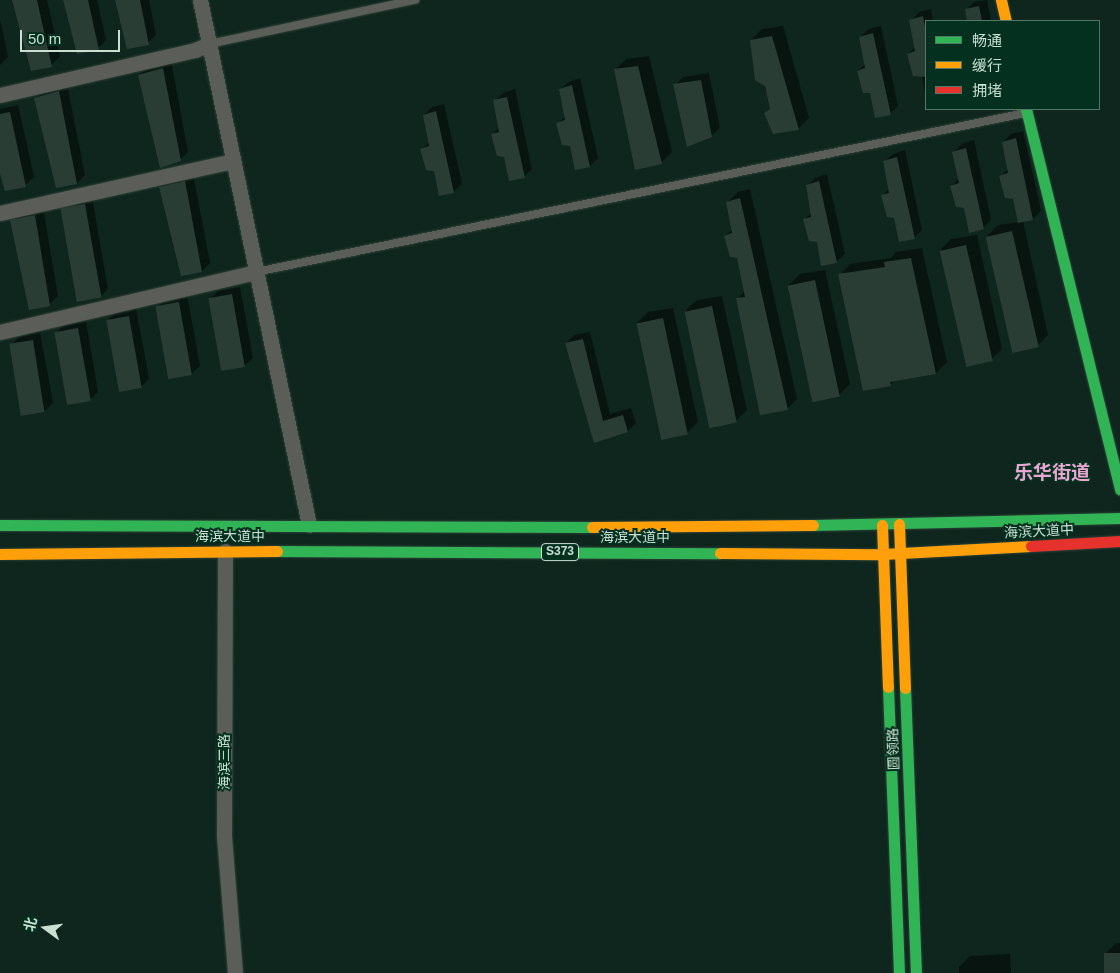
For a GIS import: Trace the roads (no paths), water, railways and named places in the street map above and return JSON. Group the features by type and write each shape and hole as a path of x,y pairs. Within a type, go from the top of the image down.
{"main road":[{"path":"1001,0 1006,20"},
{"path":"1027,111 1120,490"},
{"name":"海滨大道中","path":"0,525 882,525 1120,518"},
{"name":"圆领路","path":"899,524 916,973"},
{"name":"圆领路","path":"882,525 899,973"},
{"name":"海滨大道中","path":"0,554 225,550 883,554 1120,542"}],"street":[{"path":"200,0 309,525"},
{"path":"0,95 195,50 209,44"},
{"path":"0,213 233,161"},
{"path":"0,332 256,272"},
{"name":"海滨三路","path":"225,550 224,836 234,973"}],"lane":[{"path":"209,44 415,0"},
{"path":"256,272 1027,111"}],"district":[{"name":"乐华街道","path":"1052,473"}]}
